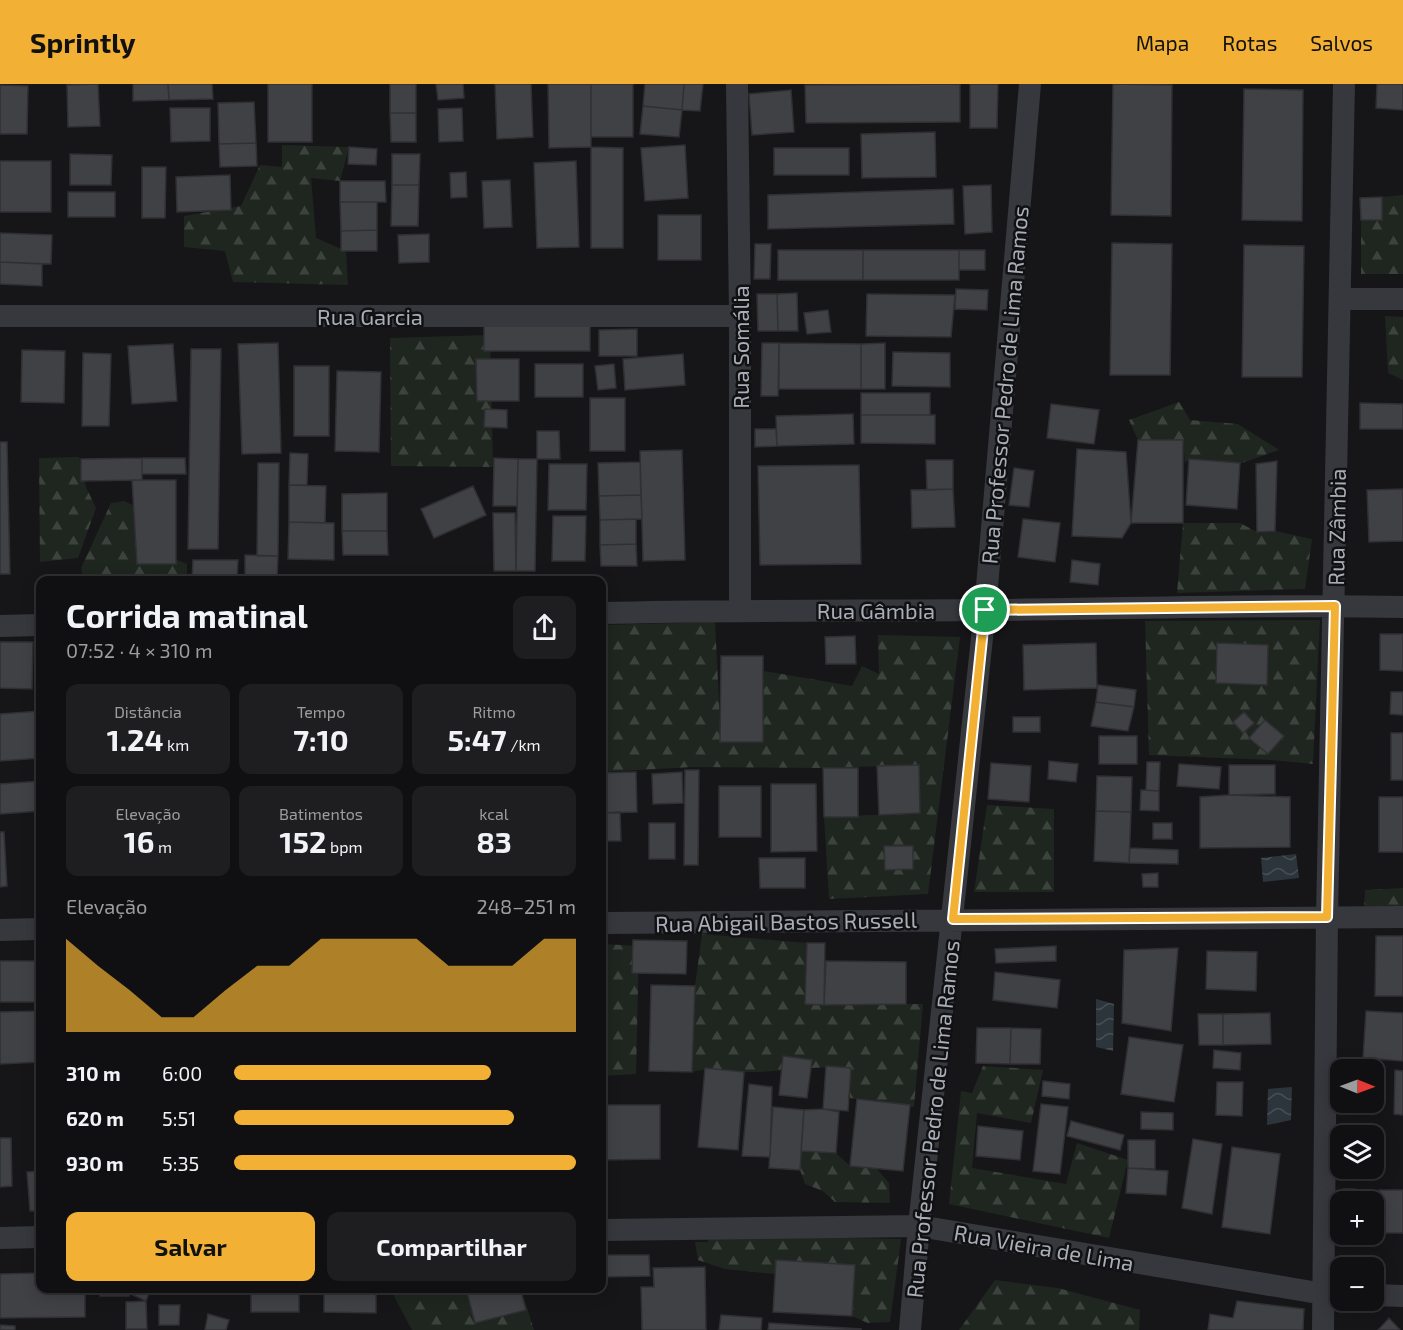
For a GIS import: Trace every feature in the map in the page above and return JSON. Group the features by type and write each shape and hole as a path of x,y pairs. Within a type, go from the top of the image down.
{"street":[{"name":"Rua Somália","path":"737,84 740,609"},
{"name":"Rua Professor Pedro de Lima Ramos","path":"910,1330 919,1226 985,610 1030,84"},
{"name":"Rua Zâmbia","path":"1332,1257 1327,917 1344,84"},
{"path":"1341,299 1403,299"},
{"name":"Rua Garcia","path":"0,316 740,316"},
{"name":"Rua Gâmbia","path":"606,613 740,609 1403,607"},
{"path":"0,626 36,625"},
{"name":"Rua Abigail Bastos Russell","path":"606,923 1403,917"},
{"path":"0,930 36,929"},
{"name":"Rua Vieira de Lima","path":"606,1230 919,1226 1330,1294"},
{"path":"0,1238 36,1238"},
{"path":"1384,1295 1403,1296"},
{"name":"Rua Zâmbia","path":"1323,1330 1330,1305"}],"green space":[{"path":"282,145 349,147 340,181 311,178 316,238 346,251 348,285 233,282 225,251 184,247 184,216 241,206 260,165 282,167"},
{"path":"1403,195 1403,274 1361,274 1361,220 1382,219 1382,197"},
{"path":"1385,316 1403,317 1403,380 1388,373"},
{"path":"490,335 493,467 391,466 390,338"},
{"path":"1179,402 1190,420 1238,424 1279,450 1242,463 1189,459 1185,463 1183,440 1138,440 1129,420"},
{"path":"79,457 86,487 96,508 78,558 40,562 39,458"},
{"path":"124,501 145,511 146,548 187,564 187,576 83,576 81,568 111,503"},
{"path":"1183,523 1240,523 1257,532 1275,531 1312,539 1305,589 1177,593"},
{"path":"1320,620 1313,764 1149,755 1145,621"},
{"path":"715,622 721,742 763,742 764,671 852,686 862,666 879,674 878,635 960,637 928,894 829,899 824,817 920,813 918,765 823,768 692,767 606,772 606,625"},
{"path":"987,805 1054,809 1054,892 974,892"},
{"path":"1403,888 1403,909 1364,911 1365,890"},
{"path":"702,934 807,943 806,1004 923,1004 914,1107 850,1098 850,1068 692,1072 695,986"},
{"path":"606,944 639,946 636,1074 606,1076"},
{"path":"983,1066 1043,1070 1031,1123 977,1113 972,1168 1066,1184 1077,1143 1128,1160 1109,1238 949,1204 961,1091 972,1093"},
{"path":"801,1151 836,1153 850,1166 876,1168 889,1183 890,1203 835,1202 823,1191 805,1184 800,1170"},
{"path":"712,1235 901,1239 890,1322 868,1323 852,1316 855,1265 776,1260 775,1274 725,1269 698,1260 695,1242 707,1242"},
{"path":"995,1280 1058,1288 1140,1310 1139,1330 959,1330"},
{"path":"394,1293 522,1293 534,1330 412,1330"}],"water":[{"path":"1296,854 1299,878 1263,882 1261,858"},
{"path":"1096,999 1114,1004 1113,1051 1096,1047"},
{"path":"1292,1087 1291,1120 1267,1125 1268,1089"}],"building":[{"path":"98,84 100,126 68,127 67,85"},
{"path":"133,84 168,84 169,100 133,101"},
{"path":"168,84 212,84 213,99 169,100"},
{"path":"268,84 312,84 312,142 268,142"},
{"path":"390,84 416,84 416,113 390,113"},
{"path":"436,84 463,84 464,98 438,100"},
{"path":"495,84 531,84 533,137 497,139"},
{"path":"548,84 591,84 591,147 549,148"},
{"path":"591,84 633,84 633,137 591,137"},
{"path":"645,84 684,84 682,110 643,106"},
{"path":"684,84 703,84 700,111 682,110"},
{"path":"960,84 960,122 806,123 805,85"},
{"path":"970,84 998,84 997,128 970,128"},
{"path":"1113,84 1172,85 1171,216 1111,215"},
{"path":"1377,84 1403,84 1403,110 1376,108"},
{"path":"0,85 28,86 27,134 0,134"},
{"path":"1244,89 1303,90 1302,221 1242,220"},
{"path":"791,90 794,132 752,135 749,94"},
{"path":"254,102 256,143 219,144 218,103"},
{"path":"643,106 682,110 679,137 640,134"},
{"path":"170,108 210,108 210,141 171,142"},
{"path":"462,108 463,141 439,142 438,109"},
{"path":"390,113 416,113 416,142 391,142"},
{"path":"935,132 936,177 862,178 861,134"},
{"path":"256,143 257,166 220,167 219,144"},
{"path":"685,145 688,198 645,201 641,148"},
{"path":"349,147 377,149 376,165 348,164"},
{"path":"591,147 623,148 623,248 591,248"},
{"path":"774,148 849,148 849,175 774,175"},
{"path":"70,154 112,155 111,185 70,185"},
{"path":"392,154 420,154 419,185 392,185"},
{"path":"0,161 51,161 51,212 0,212"},
{"path":"576,161 579,247 537,248 534,163"},
{"path":"142,167 166,167 165,218 142,218"},
{"path":"466,172 467,197 451,198 450,173"},
{"path":"230,175 231,210 177,212 176,177"},
{"path":"510,180 512,227 484,228 482,181"},
{"path":"340,181 385,181 386,202 340,202"},
{"path":"392,185 419,185 418,226 391,226"},
{"path":"991,185 992,232 965,234 963,186"},
{"path":"953,189 954,224 768,229 768,195"},
{"path":"68,192 115,192 115,217 68,217"},
{"path":"1382,197 1382,220 1361,220 1360,198"},
{"path":"340,202 377,202 377,230 341,231"},
{"path":"658,215 701,215 701,260 658,260"},
{"path":"377,230 377,251 341,251 341,231"},
{"path":"0,233 52,235 51,264 0,262"},
{"path":"429,234 429,262 399,263 398,235"},
{"path":"1112,243 1172,244 1170,375 1110,375"},
{"path":"755,244 771,244 770,279 754,279"},
{"path":"1244,245 1304,246 1302,377 1242,377"},
{"path":"778,250 863,250 863,280 778,280"},
{"path":"863,250 959,250 959,280 863,280"},
{"path":"959,250 985,250 985,270 959,270"},
{"path":"0,262 42,264 42,286 0,284"},
{"path":"956,289 988,290 987,310 955,309"},
{"path":"797,293 798,331 778,331 777,294"},
{"path":"757,294 777,294 778,331 758,331"},
{"path":"867,294 955,295 951,337 866,336"},
{"path":"828,310 831,332 807,334 804,313"},
{"path":"590,325 590,351 484,351 484,326"},
{"path":"637,329 637,356 599,356 599,330"},
{"path":"278,343 281,453 242,454 238,344"},
{"path":"762,343 779,343 778,396 761,396"},
{"path":"779,343 861,344 861,389 779,389"},
{"path":"885,343 885,389 861,389 861,344"},
{"path":"173,344 177,401 132,404 128,346"},
{"path":"191,349 221,349 218,549 188,549"},
{"path":"22,350 65,351 64,403 21,402"},
{"path":"893,352 950,353 950,387 892,386"},
{"path":"83,353 111,354 109,426 82,426"},
{"path":"683,354 685,385 625,390 623,359"},
{"path":"476,359 519,359 519,401 477,401"},
{"path":"535,364 583,364 583,397 535,397"},
{"path":"614,364 616,388 598,390 595,366"},
{"path":"294,366 329,366 329,436 294,436"},
{"path":"337,371 381,372 379,452 335,451"},
{"path":"861,393 930,393 930,415 861,415"},
{"path":"590,398 625,398 625,451 590,451"},
{"path":"1360,403 1403,404 1403,429 1360,429"},
{"path":"1051,404 1099,410 1094,444 1047,438"},
{"path":"485,409 507,410 507,428 484,427"},
{"path":"853,414 854,444 777,446 776,416"},
{"path":"861,415 935,415 935,444 861,443"},
{"path":"755,429 776,429 777,446 755,447"},
{"path":"537,431 559,431 560,459 537,459"},
{"path":"1138,440 1183,440 1183,523 1131,523"},
{"path":"0,442 7,442 10,574 0,574"},
{"path":"1077,449 1126,452 1131,523 1122,538 1072,536"},
{"path":"682,450 685,560 643,561 640,451"},
{"path":"290,453 308,454 307,485 289,485"},
{"path":"142,458 185,458 186,474 142,474"},
{"path":"142,458 142,480 81,481 81,459"},
{"path":"494,458 518,459 517,506 493,506"},
{"path":"518,459 537,459 535,571 516,571"},
{"path":"1189,459 1240,463 1237,509 1186,505"},
{"path":"926,460 953,460 953,489 927,490"},
{"path":"1277,461 1275,531 1257,532 1256,464"},
{"path":"640,462 641,495 599,496 598,463"},
{"path":"258,463 279,463 278,556 257,556"},
{"path":"549,464 587,464 586,510 548,510"},
{"path":"859,465 861,564 760,565 758,466"},
{"path":"1014,468 1034,471 1029,507 1009,505"},
{"path":"132,480 176,480 176,564 137,564"},
{"path":"289,485 326,486 325,523 289,522"},
{"path":"473,486 486,515 434,538 421,509"},
{"path":"953,489 955,527 912,528 911,490"},
{"path":"1403,489 1403,541 1369,542 1367,490"},
{"path":"387,493 387,531 342,531 342,494"},
{"path":"641,495 642,519 600,520 599,496"},
{"path":"493,513 515,513 516,571 494,571"},
{"path":"553,516 586,516 585,561 552,561"},
{"path":"636,519 636,544 600,545 600,520"},
{"path":"1023,519 1060,523 1055,562 1018,557"},
{"path":"289,522 334,523 334,560 288,559"},
{"path":"342,531 387,531 388,555 343,555"},
{"path":"636,544 637,566 601,566 600,545"},
{"path":"245,555 278,556 277,576 245,576"},
{"path":"193,560 238,560 237,576 192,576"},
{"path":"1072,560 1100,564 1098,585 1070,582"},
{"path":"1380,634 1403,634 1403,671 1380,670"},
{"path":"855,636 856,664 826,664 825,637"},
{"path":"0,642 33,642 32,689 0,688"},
{"path":"1096,643 1097,688 1024,690 1023,645"},
{"path":"1217,643 1268,645 1267,685 1216,683"},
{"path":"721,656 763,656 763,742 720,742"},
{"path":"1098,685 1136,690 1134,707 1096,702"},
{"path":"1391,692 1403,692 1403,715 1390,714"},
{"path":"1096,702 1134,707 1128,731 1091,726"},
{"path":"36,711 36,758 0,761 0,714"},
{"path":"1244,712 1254,723 1243,733 1233,722"},
{"path":"1013,717 1040,717 1040,732 1013,732"},
{"path":"1265,720 1284,736 1268,754 1249,738"},
{"path":"1391,733 1403,733 1403,780 1391,780"},
{"path":"1099,736 1137,736 1137,764 1099,764"},
{"path":"1049,761 1078,764 1076,782 1048,779"},
{"path":"1147,762 1160,762 1159,791 1146,790"},
{"path":"991,763 1031,766 1029,802 988,799"},
{"path":"1179,764 1221,767 1219,789 1177,786"},
{"path":"919,765 920,813 879,815 877,766"},
{"path":"1229,765 1275,765 1275,794 1229,795"},
{"path":"823,768 858,768 858,817 824,817"},
{"path":"685,770 699,770 698,865 684,865"},
{"path":"636,772 637,812 606,813 606,773"},
{"path":"682,772 683,803 653,804 652,774"},
{"path":"1097,776 1132,777 1131,812 1096,811"},
{"path":"36,781 36,811 0,814 0,784"},
{"path":"771,784 816,784 817,851 771,852"},
{"path":"719,786 761,786 761,837 719,837"},
{"path":"1141,790 1159,791 1159,811 1140,810"},
{"path":"1229,795 1290,797 1290,847 1200,848 1200,797"},
{"path":"1379,797 1403,797 1403,852 1379,852"},
{"path":"1096,811 1131,812 1129,863 1094,861"},
{"path":"620,812 621,841 606,841 606,813"},
{"path":"649,823 675,823 675,859 649,859"},
{"path":"1153,823 1172,823 1172,839 1153,839"},
{"path":"0,832 4,832 7,886 0,887"},
{"path":"884,846 913,846 913,869 885,870"},
{"path":"1130,848 1178,850 1178,864 1129,863"},
{"path":"759,858 805,858 805,888 760,888"},
{"path":"1158,873 1158,887 1143,887 1142,874"},
{"path":"1376,936 1403,936 1403,996 1375,996"},
{"path":"633,940 687,941 686,974 632,973"},
{"path":"807,943 825,943 824,1005 805,1004"},
{"path":"1056,946 1056,961 996,963 995,949"},
{"path":"1178,948 1171,1031 1122,1023 1124,950"},
{"path":"1207,951 1257,952 1256,991 1206,989"},
{"path":"0,961 36,961 36,1002 0,1002"},
{"path":"826,961 906,962 906,1004 824,1005"},
{"path":"995,972 1060,980 1057,1008 993,1000"},
{"path":"651,985 695,986 692,1072 649,1071"},
{"path":"36,1011 36,1062 0,1064 0,1012"},
{"path":"1366,1011 1403,1013 1403,1061 1363,1058"},
{"path":"1270,1013 1271,1044 1223,1045 1223,1014"},
{"path":"1198,1014 1223,1014 1223,1045 1199,1045"},
{"path":"977,1028 1011,1028 1010,1064 976,1063"},
{"path":"1011,1028 1041,1029 1040,1064 1010,1064"},
{"path":"1129,1037 1183,1045 1174,1102 1121,1094"},
{"path":"1214,1050 1241,1053 1240,1070 1213,1068"},
{"path":"783,1056 812,1060 807,1098 779,1095"},
{"path":"826,1066 851,1068 848,1111 823,1109"},
{"path":"705,1068 744,1072 738,1150 698,1147"},
{"path":"1395,1070 1403,1071 1403,1115 1394,1114"},
{"path":"1043,1081 1070,1084 1069,1099 1042,1096"},
{"path":"1217,1082 1243,1082 1242,1116 1216,1115"},
{"path":"749,1084 772,1087 770,1157 742,1156"},
{"path":"857,1099 910,1105 903,1171 850,1166"},
{"path":"1041,1104 1068,1107 1060,1174 1033,1171"},
{"path":"606,1105 660,1105 660,1159 606,1160"},
{"path":"773,1107 804,1110 800,1170 769,1168"},
{"path":"823,1109 839,1112 836,1153 801,1151 804,1110"},
{"path":"1141,1112 1173,1113 1173,1130 1141,1129"},
{"path":"1071,1121 1124,1135 1120,1150 1067,1136"},
{"path":"978,1126 1023,1131 1020,1160 976,1156"},
{"path":"0,1138 11,1138 12,1186 0,1187"},
{"path":"1193,1139 1222,1144 1212,1214 1182,1208"},
{"path":"1128,1140 1155,1140 1155,1169 1128,1168"},
{"path":"1232,1147 1280,1154 1270,1234 1222,1227"},
{"path":"1128,1168 1168,1171 1166,1195 1126,1193"},
{"path":"36,1171 36,1211 30,1211 27,1172"},
{"path":"1343,1189 1355,1189 1355,1191 1343,1191"},
{"path":"1403,1190 1403,1233 1384,1233 1384,1191 1379,1191"},
{"path":"606,1255 649,1255 650,1276 606,1277"},
{"path":"776,1260 855,1265 852,1316 773,1312"},
{"path":"705,1267 706,1330 642,1330 641,1287 654,1287 653,1268"},
{"path":"36,1273 36,1293 85,1293 85,1317 0,1318 0,1274"},
{"path":"100,1293 129,1293 129,1296 100,1296"},
{"path":"131,1293 149,1293 146,1301"},
{"path":"251,1293 299,1293 299,1312 251,1312"},
{"path":"324,1293 376,1293 376,1313 324,1312"},
{"path":"467,1293 521,1293 526,1310 475,1323"},
{"path":"146,1301 147,1329 126,1329 126,1302"},
{"path":"1237,1301 1304,1309 1303,1330 1208,1330 1210,1314 1233,1318"},
{"path":"159,1305 180,1305 179,1325 159,1325"},
{"path":"208,1314 229,1320 226,1330 205,1330"},
{"path":"721,1315 762,1318 761,1330 719,1330"},
{"path":"1389,1318 1400,1330 1378,1330 1380,1328"},
{"path":"769,1323 861,1329 861,1330 768,1330"},
{"path":"0,1325 15,1326 15,1330 0,1330"}],"route":[{"path":"1335,606 1327,917 953,919 985,610 1335,606"}]}
